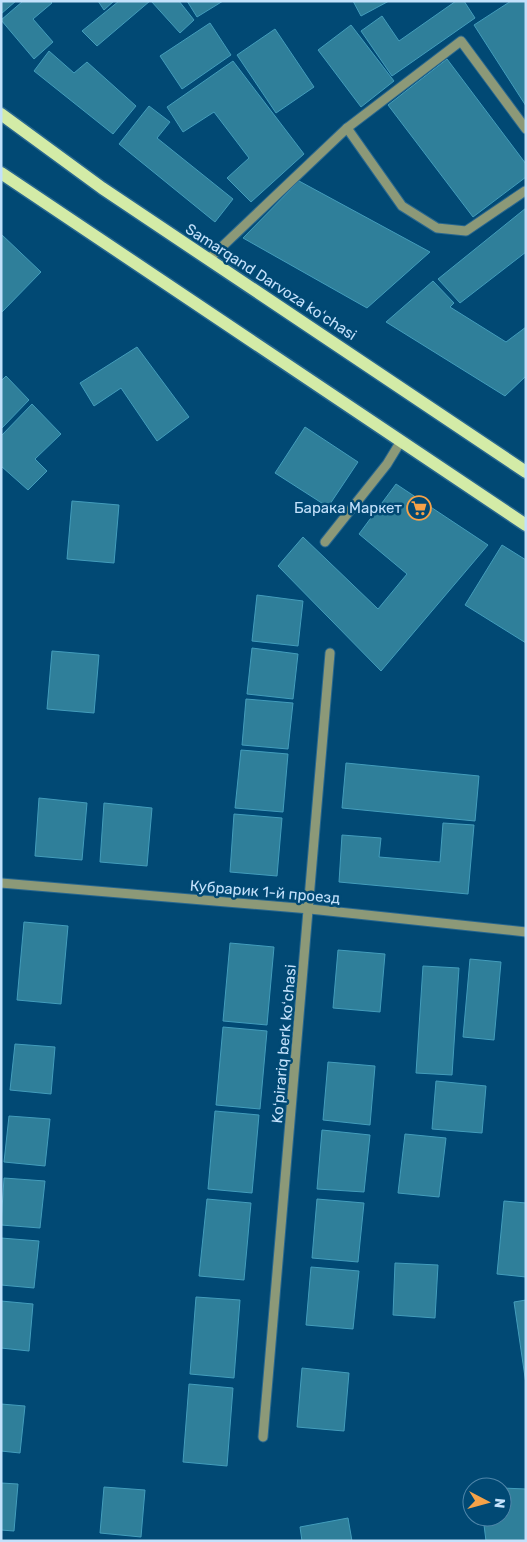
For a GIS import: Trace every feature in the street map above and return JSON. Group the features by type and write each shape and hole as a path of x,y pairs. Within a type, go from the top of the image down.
{"main road":[{"name":"Samarqand Darvoza koʻchasi","path":"1,114 102,188 526,472"},
{"path":"1,173 526,525"}],"street":[{"path":"208,260 347,128 461,40 526,129"},
{"path":"347,128 402,206 437,228 466,231 525,191"},
{"path":"326,542 387,464 401,441"},
{"name":"Koʻpirariq berk koʻchasi","path":"263,1437 310,909 330,654"},
{"name":"Кубрарик 1-й проезд","path":"1,883 310,909 526,932"}],"building":[{"path":"1,1 16,1 1,14"},
{"path":"23,1 50,1 52,3 33,19 53,42 34,59 1,20"},
{"path":"98,1 114,1 104,10"},
{"path":"119,1 150,1 97,46 82,31"},
{"path":"151,1 179,1 194,20 180,33"},
{"path":"187,1 223,1 197,17"},
{"path":"353,1 389,1 361,16"},
{"path":"456,1 464,1 475,18 392,76 361,31 382,16 399,41"},
{"path":"511,1 526,1 526,106 474,25"},
{"path":"210,23 231,55 182,89 160,56"},
{"path":"351,25 394,81 361,107 318,50"},
{"path":"275,29 314,87 276,113 237,55"},
{"path":"49,51 74,73 87,62 136,106 113,134 34,71"},
{"path":"447,59 526,164 526,177 473,217 388,105"},
{"path":"233,61 304,154 251,202 227,178 249,158 214,112 183,132 167,107"},
{"path":"149,106 170,122 157,138 233,199 215,222 119,144"},
{"path":"299,181 430,252 367,308 243,238"},
{"path":"526,208 526,252 460,303 438,279"},
{"path":"1,234 41,272 1,313"},
{"path":"433,281 454,303 450,307 506,342 526,327 526,376 505,396 386,322"},
{"path":"137,347 189,417 157,441 121,388 94,406 80,383"},
{"path":"6,376 29,400 1,429 1,381"},
{"path":"32,404 61,434 35,459 47,471 28,490 1,466 1,436"},
{"path":"305,427 358,462 328,507 275,473"},
{"path":"396,484 488,545 381,671 278,566 303,537 378,609 407,574 359,534"},
{"path":"72,501 119,505 114,563 67,559"},
{"path":"502,545 526,560 526,643 465,605"},
{"path":"257,595 303,601 298,646 252,641"},
{"path":"252,648 298,654 293,699 247,694"},
{"path":"52,651 99,655 94,713 47,709"},
{"path":"246,699 293,703 288,749 242,745"},
{"path":"241,750 288,754 283,812 235,808"},
{"path":"346,763 479,776 475,821 342,808"},
{"path":"39,798 87,803 82,860 35,856"},
{"path":"104,803 152,808 147,866 100,862"},
{"path":"234,814 282,818 277,876 230,872"},
{"path":"443,823 474,825 468,894 339,882 342,835 381,838 379,857 440,862"},
{"path":"24,922 68,926 61,1004 17,1000"},
{"path":"230,943 274,947 267,1025 223,1021"},
{"path":"338,950 385,954 380,1012 333,1008"},
{"path":"470,959 501,962 494,1040 463,1037"},
{"path":"423,966 459,968 452,1075 416,1073"},
{"path":"223,1027 267,1031 260,1109 216,1105"},
{"path":"15,1044 55,1047 51,1094 10,1090"},
{"path":"328,1062 375,1066 370,1125 323,1120"},
{"path":"436,1081 486,1086 482,1133 432,1129"},
{"path":"215,1111 259,1115 252,1193 208,1189"},
{"path":"9,1116 50,1119 45,1166 4,1162"},
{"path":"322,1130 370,1135 364,1192 317,1189"},
{"path":"405,1134 446,1138 439,1197 398,1193"},
{"path":"4,1178 45,1181 40,1228 1,1225"},
{"path":"207,1199 251,1203 244,1280 199,1276"},
{"path":"317,1199 364,1203 358,1262 312,1258"},
{"path":"504,1201 526,1203 526,1277 497,1274"},
{"path":"1,1238 39,1241 34,1288 1,1285"},
{"path":"395,1263 438,1265 435,1318 393,1315"},
{"path":"311,1267 359,1271 353,1329 306,1325"},
{"path":"196,1297 240,1300 234,1378 190,1374"},
{"path":"526,1300 526,1384 514,1302"},
{"path":"1,1301 33,1304 29,1351 1,1348"},
{"path":"302,1368 349,1373 344,1431 297,1427"},
{"path":"189,1384 233,1388 227,1466 183,1462"},
{"path":"1,1404 25,1406 20,1453 1,1451"},
{"path":"1,1483 18,1484 14,1531 1,1530"},
{"path":"104,1487 145,1490 141,1537 100,1533"},
{"path":"512,1488 526,1489 526,1541 486,1541 484,1527 512,1527"},
{"path":"348,1518 352,1541 302,1541 300,1527"}],"place":[{"name":"Барака Маркет","path":"419,508"}]}
